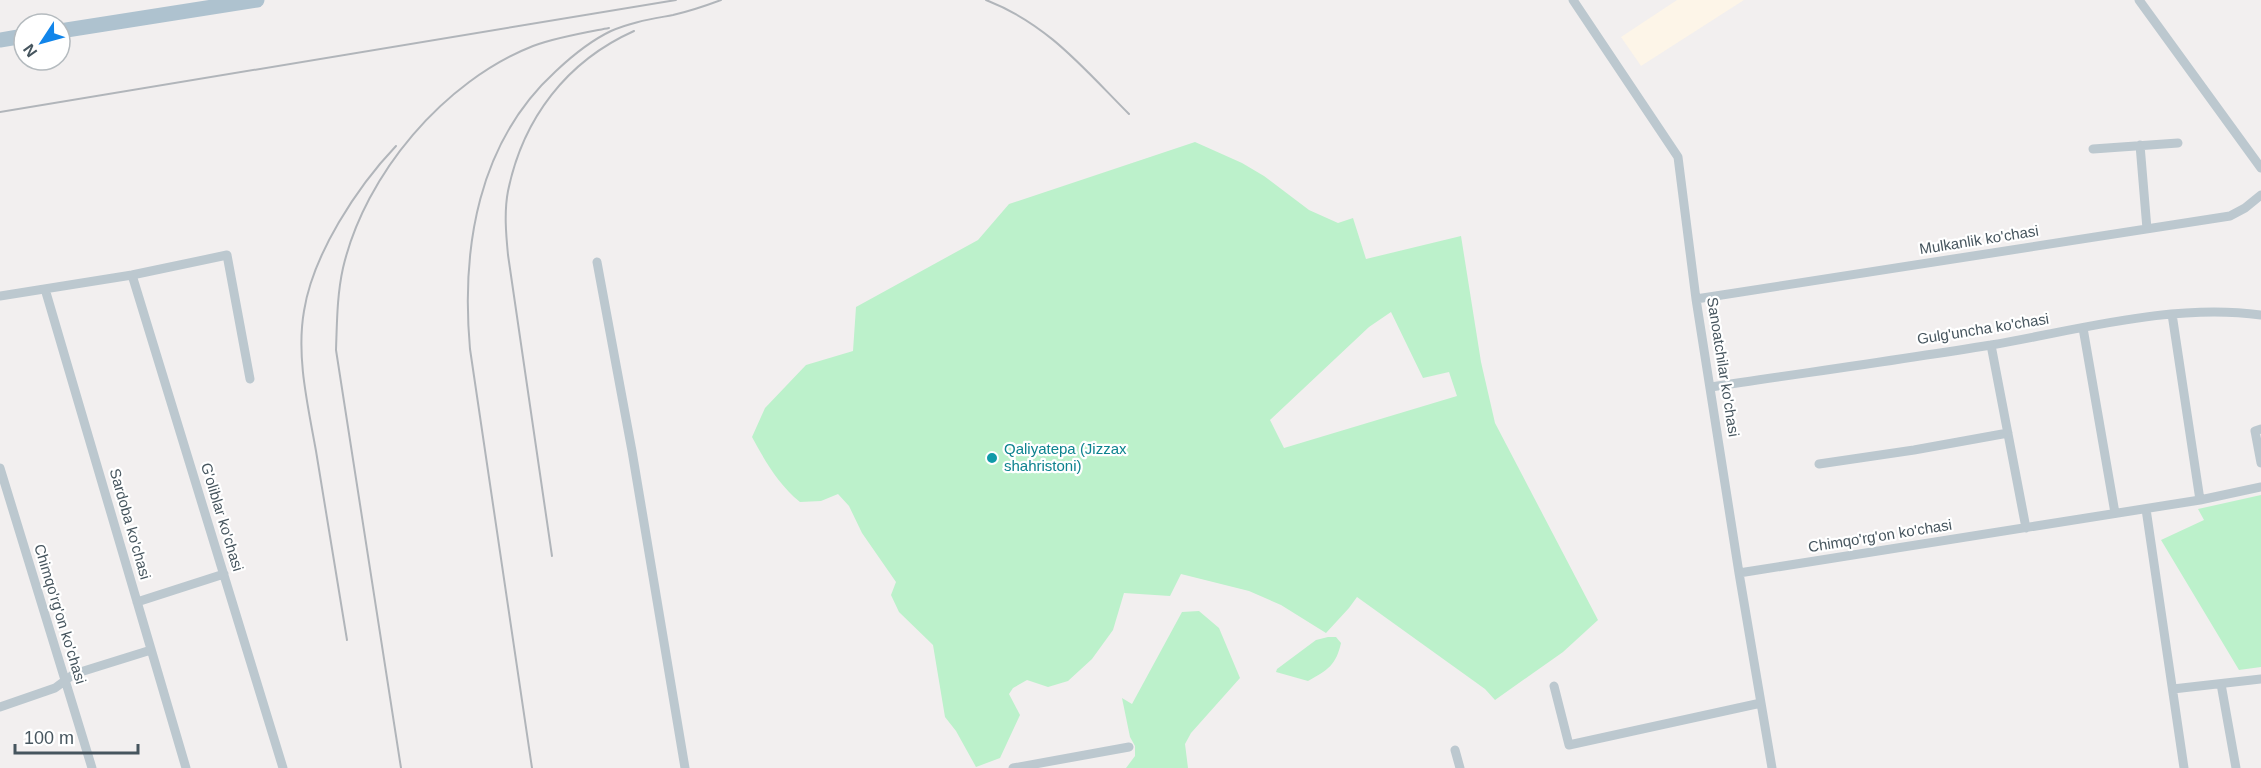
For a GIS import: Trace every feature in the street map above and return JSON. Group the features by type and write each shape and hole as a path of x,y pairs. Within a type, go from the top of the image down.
{"main road":[{"path":"72,29 257,0"}],"street":[{"name":"Sanoatchilar ko'chasi","path":"1573,0 1678,156 1696,298 1772,768"},
{"path":"2139,0 2261,168"},
{"path":"2093,148 2178,143"},
{"path":"2139,145 2147,229"},
{"name":"Mulkanlik ko'chasi","path":"1696,298 2230,216 2261,195"},
{"path":"0,296 132,274 227,255 250,380"},
{"path":"597,262 632,451 685,768"},
{"name":"G'oliblar ko'chasi","path":"132,274 283,768"},
{"name":"Sardoba ko'chasi","path":"45,289 186,768"},
{"name":"Gulg'uncha ko'chasi","path":"1712,387 1991,345 2172,314 2244,313 2261,315"},
{"path":"2172,314 2200,500"},
{"path":"2083,328 2115,513"},
{"path":"1991,345 2026,528"},
{"path":"2261,429 2255,431 2261,463"},
{"path":"1819,464 2008,433"},
{"name":"Chimqo'rg'on ko'chasi","path":"0,468 92,768"},
{"name":"Chimqo'rg'on ko'chasi","path":"1739,573 2146,509 2261,487"},
{"path":"2146,509 2184,768"},
{"path":"137,602 224,574"},
{"path":"0,706 55,688 74,674 151,650"},
{"path":"2172,689 2261,679"},
{"path":"2221,684 2236,768"},
{"path":"1554,686 1569,745 1761,703"},
{"path":"1013,768 1129,747"},
{"path":"1455,750 1460,768"}],"shaded area":[{"path":"1677,0 1744,0 1641,66 1621,37"}],"green space":[{"name":"Qaliyatepa (Jizzax shahristoni)","path":"1195,142 1242,163 1264,176 1309,210 1338,223 1353,218 1366,259 1461,236 1481,362 1495,423 1598,620 1563,652 1495,700 1485,689 1357,597 1326,633 1281,605 1249,591 1181,574 1170,596 1124,593 1113,630 1092,659 1068,681 1048,687 1027,680 1013,688 1009,694 1020,715 1000,758 976,767 956,731 945,717 933,645 899,612 891,595 896,582 862,533 849,506 838,494 821,501 800,502 779,480 752,437 765,408 806,365 853,351 856,307 978,240 1009,204","holes":["1391,312 1423,378 1449,372 1457,396 1284,448 1270,420 1369,327"]},
{"path":"2261,495 2261,667 2239,670 2161,540 2204,520 2198,509"},
{"path":"1199,611 1219,628 1240,678 1191,733 1185,744 1188,768 1126,768 1135,756 1135,746 1130,737 1122,698 1132,704 1182,612"},
{"path":"1336,637 1341,643 1334,662 1321,674 1308,681 1276,672 1316,640"}],"railway":[{"path":"0,112 676,0"},
{"path":"532,768 470,349 469,273 480,199 492,164 508,130 530,99 575,54 596,39 619,28 685,12 721,0"},
{"path":"986,0 1008,10 1047,35 1080,64 1129,114"},
{"path":"401,768 336,350 338,298 343,268 354,233 369,199 389,166 413,135 440,107 469,82 500,62 533,46 609,28"},
{"path":"552,556 508,255 506,231 508,191 525,139 537,116 552,95 588,58 634,31"},
{"path":"347,640 304,381 302,328 309,289 327,245 352,201 396,146"}],"place":[{"name":"Qaliyatepa (Jizzax shahristoni)","path":"992,458"}]}
